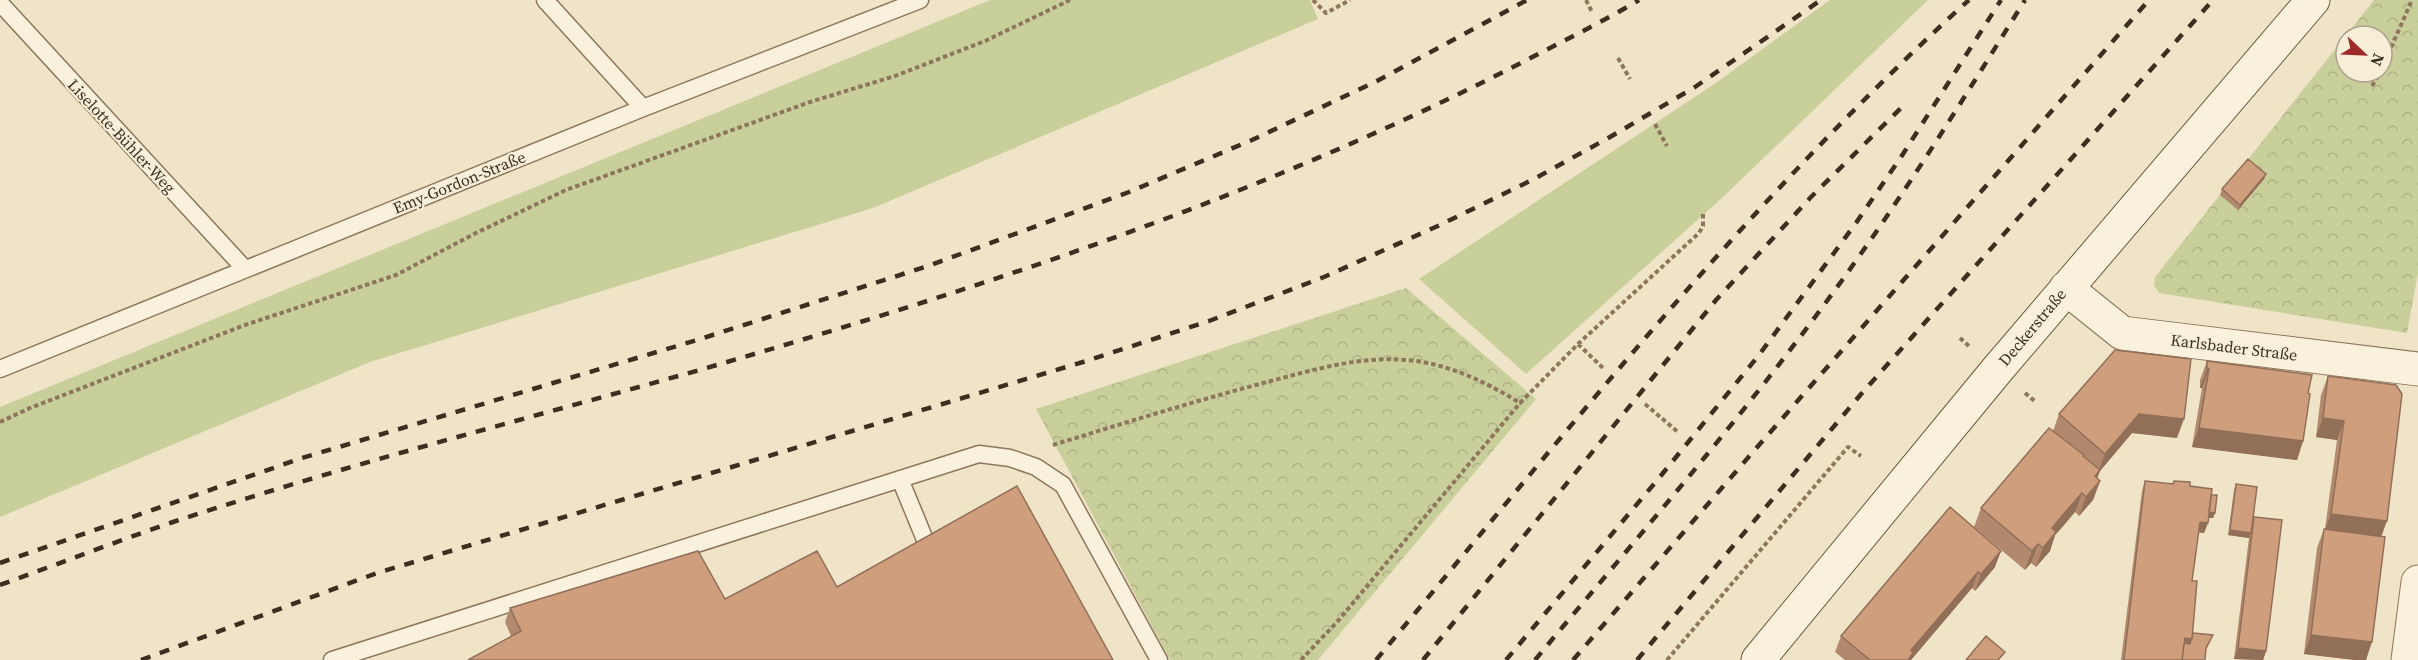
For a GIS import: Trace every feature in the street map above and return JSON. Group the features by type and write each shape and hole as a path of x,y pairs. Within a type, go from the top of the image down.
{"street":[{"name":"Deckerstraße","path":"1758,660 2066,288 2313,0"},
{"name":"Karlsbader Straße","path":"2066,288 2122,333 2418,369"},
{"path":"2413,641 2418,582"}],"lane":[{"path":"545,0 643,108"},
{"name":"Emy-Gordon-Straße","path":"0,369 643,108 920,0"},
{"name":"Liselotte-Bühler-Weg","path":"0,3 245,269"},
{"path":"332,660 980,454 1010,458 1036,467 1063,486 1159,660"},
{"path":"900,479 928,547"}],"path":[{"path":"0,422 30,408 245,325 396,275 566,190 810,102 895,76 985,41 1070,0"},
{"path":"1313,0 1326,13 1350,0"},
{"path":"1586,0 1592,12"},
{"path":"2394,41 2412,0"},
{"path":"1618,58 1630,79"},
{"path":"1655,124 1667,146"},
{"path":"1301,660 1337,622 1520,403 1578,344 1699,233 1703,226 1703,211"},
{"path":"1578,344 1602,368"},
{"path":"1010,458 1200,399 1330,366 1371,359 1408,360 1454,370 1491,385 1520,403"},
{"path":"1645,404 1679,433"},
{"path":"1667,660 1848,447 1862,456"}],"green space":[{"path":"990,0 1310,0 1318,19 873,208 370,362 0,517 0,407"},
{"path":"1830,0 1928,0 1723,197 1526,374 1419,279 1713,85"},
{"path":"2374,0 2418,0 2418,273 2407,333 2159,293 2154,285 2155,277 2334,51 2334,84 2394,84 2394,24 2355,24"},
{"path":"1406,288 1536,399 1318,660 1170,660 1036,409"}],"building":[{"path":"2248,159 2266,174 2240,205 2222,189"},
{"path":"2115,350 2191,359 2184,419 2139,414 2105,454 2059,414"},
{"path":"2207,361 2312,375 2303,441 2199,428 2209,369 2207,369"},
{"path":"2328,376 2396,385 2402,394 2387,521 2331,514 2344,421 2323,418"},
{"path":"2049,428 2100,470 2095,476 2100,481 2086,497 2082,493 2067,510 2052,528 2056,532 2043,548 2038,544 2032,551 1981,508"},
{"path":"2145,481 2173,484 2174,481 2190,482 2190,486 2212,489 2208,523 2200,522 2192,581 2197,581 2192,639 2185,638 2182,660 2124,660"},
{"path":"2236,484 2257,487 2251,533 2230,530"},
{"path":"1017,486 1113,660 468,660 521,631 510,608 698,551 725,599 817,551 837,587"},
{"path":"2211,495 2217,495 2215,513 2209,512"},
{"path":"1950,507 2001,551 1981,574 1978,572 1911,650 1913,653 1908,660 1870,660 1841,636"},
{"path":"2254,517 2282,520 2266,651 2238,648"},
{"path":"2324,529 2385,537 2372,642 2311,635"},
{"path":"2193,633 2213,635 2206,648 2205,660 2182,660 2184,643 2190,644"},
{"path":"1986,636 2005,652 1998,660 1966,660"}],"railway":[{"path":"0,563 302,458 697,340 928,266 1129,192 1252,140 1375,82 1527,0"},
{"path":"0,585 151,530 239,501 371,461 807,338 1117,237 1319,158 1417,114 1593,26 1639,0"},
{"path":"141,660 377,573 1083,362 1209,321 1324,277 1440,225 1534,179 1610,137 1695,87 1821,0"},
{"path":"1376,660 1589,404 1735,236 1888,76 1969,0"},
{"path":"1506,660 1759,355 1856,223 2001,0"},
{"path":"1535,660 1714,445 1818,313 1899,198 2025,0"},
{"path":"1573,660 2149,0"},
{"path":"1637,660 1862,393 2213,0"},
{"path":"1423,660 1716,300 1811,197 1906,103"}]}
